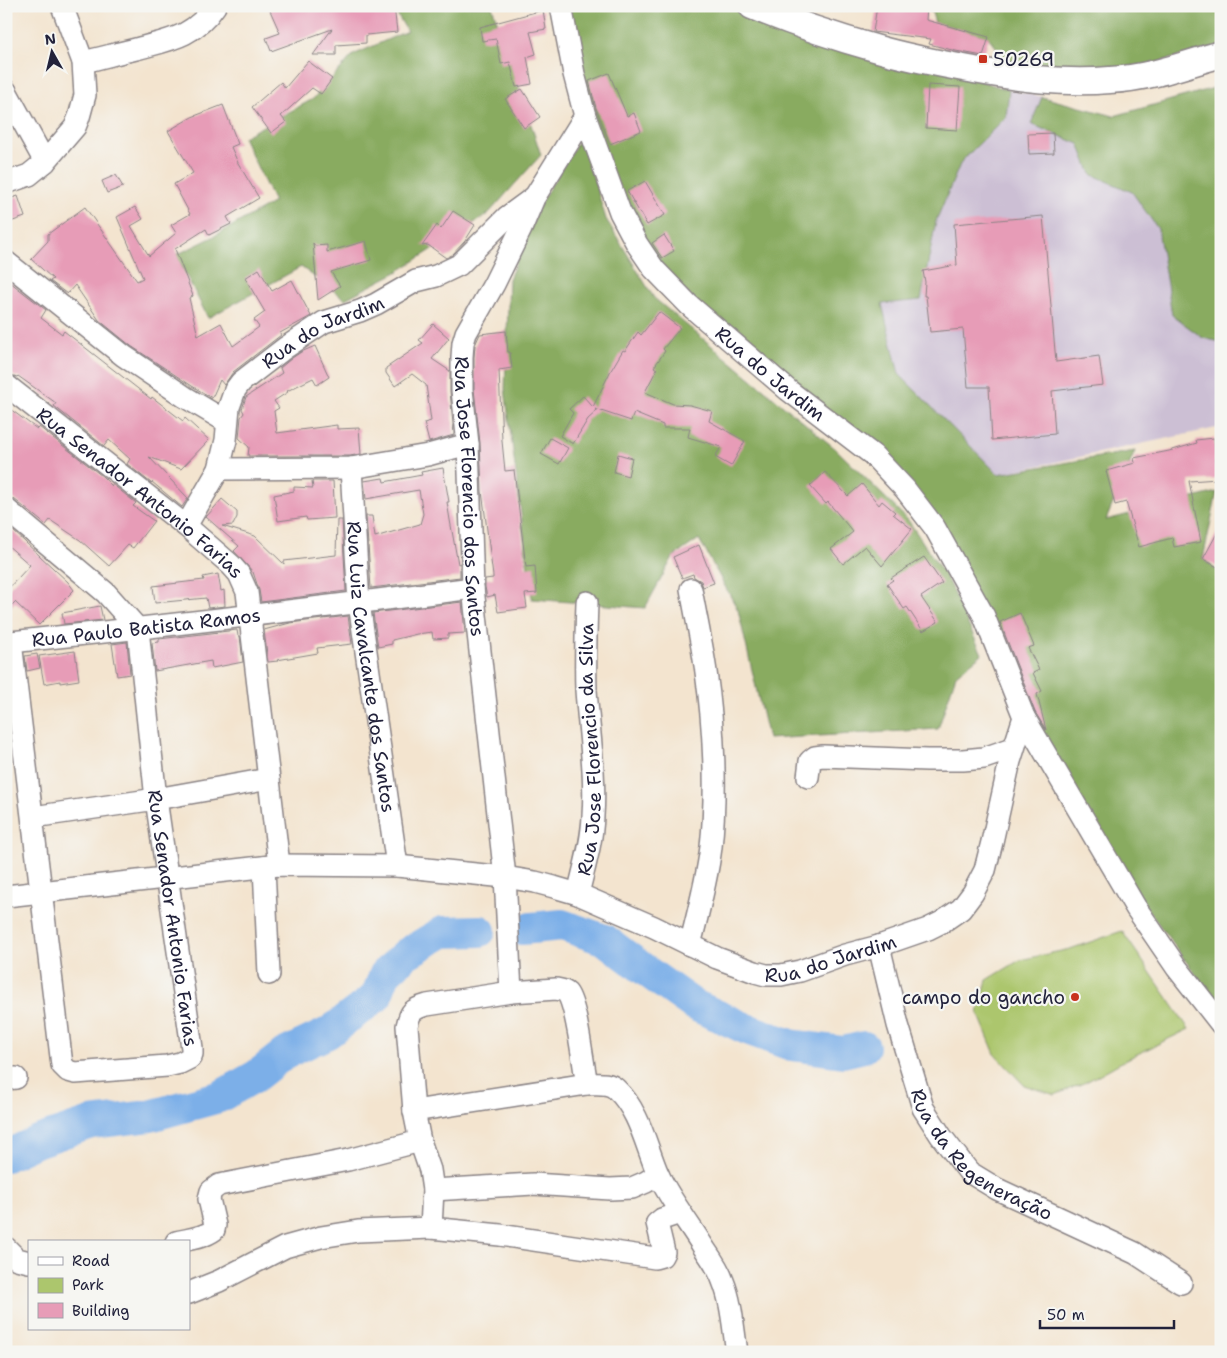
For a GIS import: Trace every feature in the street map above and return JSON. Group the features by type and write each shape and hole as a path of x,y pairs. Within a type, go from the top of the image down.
{"street":[{"path":"6,184 28,175 45,162 75,127 79,117 85,95 83,62 62,6"},
{"path":"83,62 175,39 194,28 209,15 215,6"},
{"name":"Rua do Jardim","path":"561,6 574,74 585,116 620,212 637,244 654,269 690,305 788,390 873,455 905,489 935,528 984,616 1024,717 1136,908 1177,968 1221,1024"},
{"path":"752,6 791,22 879,50 994,73 1059,81 1111,80 1158,74 1221,54"},
{"path":"6,90 45,162"},
{"name":"Rua Jose Florencio dos Santos","path":"511,992 505,878 472,588 468,444 462,390 463,343 466,333 517,238 534,198 585,116"},
{"name":"Rua do Jardim","path":"186,526 220,469 226,440 229,407 235,390 241,382 285,348 324,322 360,311 416,281 436,276 459,264 507,217 534,198"},
{"path":"6,262 26,276 124,356 185,397 227,422"},
{"name":"Rua Senador Antonio Farias","path":"6,385 186,526 239,574 247,592 269,779 271,866 269,974"},
{"path":"220,469 351,468 428,455 468,444"},
{"name":"Rua Luiz Cavalcante dos Santos","path":"351,468 359,603 397,866"},
{"path":"6,509 106,593 138,629"},
{"name":"Rua Paulo Batista Ramos","path":"60,1050 32,817 8,640 138,629 472,588"},
{"path":"690,944 704,888 711,848 714,811 711,726 706,672 691,589"},
{"name":"Rua Jose Florencio da Silva","path":"578,894 591,839 593,814 593,767 586,688 587,602"},
{"name":"Rua Senador Antonio Farias","path":"60,1050 62,1065 71,1072 167,1066 180,1063 190,1058 192,1054 156,799 138,629"},
{"name":"Rua do Jardim","path":"6,896 271,866 397,866 535,882 578,894 717,958 755,972 781,976 878,946 928,928 942,922 961,909 973,893 985,870 1013,748 1024,717"},
{"path":"808,777 810,761 815,757 963,760 984,758 1013,748"},
{"path":"32,817 156,799 269,779"},
{"name":"Rua da Regeneração","path":"878,946 898,1025 923,1108 941,1136 969,1172 996,1189 1134,1253 1181,1283"},
{"path":"430,1228 433,1190 430,1170 420,1141 414,1110 407,1026 410,1014 417,1008 427,1005 511,992 563,990 567,993 574,1011 587,1084"},
{"path":"414,1110 587,1084 603,1083 616,1088 626,1100 637,1119 658,1174 680,1213 717,1267 723,1280 729,1299 737,1352"},
{"path":"185,1240 214,1230 210,1199 211,1190 219,1185 348,1160 420,1141"},
{"path":"433,1190 533,1184 610,1189 632,1188 658,1174"},
{"path":"190,1293 219,1281 285,1248 321,1237 358,1231 430,1228 500,1235 655,1258 662,1256 664,1252 657,1223 662,1219 680,1213"},
{"path":"6,1248 17,1258 28,1262"}],"shaded area":[{"path":"1009,90 1049,98 1079,119 1133,174 1158,229 1172,315 1203,338 1221,342 1221,427 998,474 899,374 882,303 921,300 936,221 961,162 1006,117"}],"green space":[{"path":"392,6 492,6 541,155 488,214 397,272 345,299 301,267 208,318 176,255 211,238 274,202 243,137 313,99 353,55 407,31"},
{"path":"567,6 741,6 1009,90 1006,117 961,162 936,221 921,300 882,304 899,374 998,474 1135,451 1106,520 1217,492 1203,559 1221,574 1221,1009 1146,907 1045,741 937,520 696,302 663,269 620,199 578,72"},
{"path":"930,6 1221,6 1221,45 1111,75 1013,68 988,37 935,23"},
{"path":"1221,86 1221,342 1203,338 1172,315 1158,229 1132,192 1091,174 1079,144 1031,124 1042,97 1114,116"},
{"path":"581,137 606,219 654,298 837,450 908,520 946,577 982,654 956,675 938,729 768,739 738,610 699,539 673,557 645,608 532,599 505,389 509,279 542,200"},
{"name":"campo do gancho","path":"1122,931 1189,1029 1127,1059 1086,1082 1055,1095 1024,1085 995,1054 978,1013 987,980 1020,960 1070,949"}],"building":[{"path":"268,6 394,6 397,32 366,35 366,43 336,45 336,55 313,55 332,29 271,51 266,38 280,33"},
{"path":"877,6 927,7 926,20 989,37 983,56 929,44 931,39 873,32"},
{"path":"543,10 546,29 530,32 536,54 527,57 532,84 516,87 510,62 501,64 496,39 482,41 480,27"},
{"path":"308,61 332,79 321,94 312,88 281,116 286,122 271,133 252,107 281,82 285,88"},
{"path":"609,73 627,116 634,113 641,131 610,144 596,108 589,81"},
{"path":"928,85 960,87 957,130 926,128"},
{"path":"522,89 540,117 524,128 505,99"},
{"path":"223,105 238,144 231,147 238,163 259,198 227,217 231,224 209,235 206,229 175,249 193,296 189,298 198,336 221,323 233,346 259,327 254,320 265,312 245,278 259,269 272,291 292,280 311,316 280,333 281,335 233,372 224,385 220,380 212,398 131,346 99,320 75,285 67,294 50,281 53,279 31,259 48,241 48,234 85,207 137,281 143,278 117,217 135,207 143,219 131,226 149,256 176,233 171,225 190,214 174,184 193,173 168,131 192,117"},
{"path":"1053,133 1054,153 1029,154 1028,134"},
{"path":"116,175 123,187 107,193 102,181"},
{"path":"645,181 665,215 647,225 627,191"},
{"path":"18,196 25,217 10,222 6,209 6,200"},
{"path":"453,211 475,225 465,241 452,255 446,258 428,245 422,246 437,225 441,229"},
{"path":"1043,216 1056,362 1099,356 1103,385 1052,391 1055,434 992,440 989,387 968,387 963,329 930,332 926,296 924,296 925,282 923,271 957,265 954,224"},
{"path":"664,235 674,251 662,258 652,243"},
{"path":"366,241 371,260 331,272 340,286 318,300 313,243 315,246 327,245 327,252"},
{"path":"6,279 46,310 41,318 62,334 64,331 151,399 152,397 183,421 185,418 209,440 181,469 149,457 188,498 182,507 127,464 130,459 109,440 104,446 54,406 56,403 18,376 6,373"},
{"path":"659,312 680,328 663,349 665,351 654,367 657,369 645,392 673,404 690,405 712,411 709,421 745,441 731,466 715,457 721,447 688,437 690,428 663,428 663,425 634,413 631,421 595,409 597,411 588,419 573,444 560,436 573,413 569,409 583,396 593,407 623,350 625,351 638,332 641,335"},
{"path":"433,324 449,338 432,359 450,371 454,435 429,442 424,423 431,421 426,385 412,374 395,386 386,373 386,368 423,343 419,340"},
{"path":"506,331 512,368 499,370 505,471 514,470 526,567 535,566 537,593 525,594 527,608 498,612 495,595 487,597 485,587 485,579 493,578 493,576 482,491 480,443 474,389 474,357 475,345 480,334"},
{"path":"315,346 329,377 317,385 313,378 287,391 274,401 279,408 274,411 277,433 337,425 337,429 359,428 361,454 350,456 248,456 249,447 239,438 241,417 244,413 242,409 246,397 282,373 280,368 292,358"},
{"path":"6,406 37,429 39,427 136,503 133,506 154,521 133,548 128,545 109,566 80,540 50,520 46,525 14,499 6,497"},
{"path":"550,438 568,448 559,464 541,454"},
{"path":"1214,438 1218,479 1189,481 1201,542 1174,547 1172,538 1139,547 1126,502 1115,505 1106,471 1135,463 1134,458 1197,443 1196,440"},
{"path":"618,454 632,458 628,476 614,472"},
{"path":"443,468 450,520 458,564 460,563 460,577 371,588 366,516 372,516 375,537 420,524 423,514 419,490 366,499 364,481 383,478 384,482 422,475 421,472"},
{"path":"825,472 848,496 862,484 879,505 882,501 895,512 893,514 912,529 882,566 865,546 843,564 831,549 853,532 828,502 826,504 810,486"},
{"path":"312,481 333,481 335,518 307,520 306,517 278,521 274,495 294,491 294,487 313,488"},
{"path":"222,499 237,512 237,517 233,525 222,526 255,536 284,564 284,561 336,555 337,520 342,520 346,591 261,602 253,572 234,551 239,546 206,517"},
{"path":"1221,526 1221,569 1203,559"},
{"path":"11,529 68,582 74,590 39,625 15,602 6,611 6,591 30,565 6,544 6,535"},
{"path":"699,545 714,583 703,587 701,581 694,577 693,574 682,578 673,557"},
{"path":"924,557 942,583 921,597 938,622 923,631 907,607 904,609 887,584 893,580 891,578"},
{"path":"218,574 221,591 224,590 225,606 208,608 206,598 155,603 153,586 204,580 203,577"},
{"path":"462,602 465,633 448,634 448,638 433,639 432,632 417,634 392,640 392,644 378,647 373,613"},
{"path":"100,606 103,620 64,624 62,613"},
{"path":"1020,613 1034,646 1028,648 1039,670 1033,673 1042,691 1037,694 1046,730 1035,712 1000,622"},
{"path":"348,616 352,644 317,648 318,653 268,662 264,630 290,623"},
{"path":"237,630 238,636 240,636 243,662 212,668 211,661 155,671 152,643 159,642 159,639"},
{"path":"127,642 130,674 117,676 112,644"},
{"path":"75,651 79,680 44,684 39,656"},
{"path":"37,654 40,668 27,671 25,656"}],"waterway":[{"path":"522,929 562,925 605,940 694,1005 747,1029 791,1045 843,1052 864,1047"},
{"path":"6,1156 38,1141 91,1123 150,1116 219,1097 256,1076 284,1054 328,1033 376,997 385,974 406,954 443,932 480,931"}],"place":[{"name":"50269","path":"983,59"},
{"name":"campo do gancho","path":"1075,997"}]}
